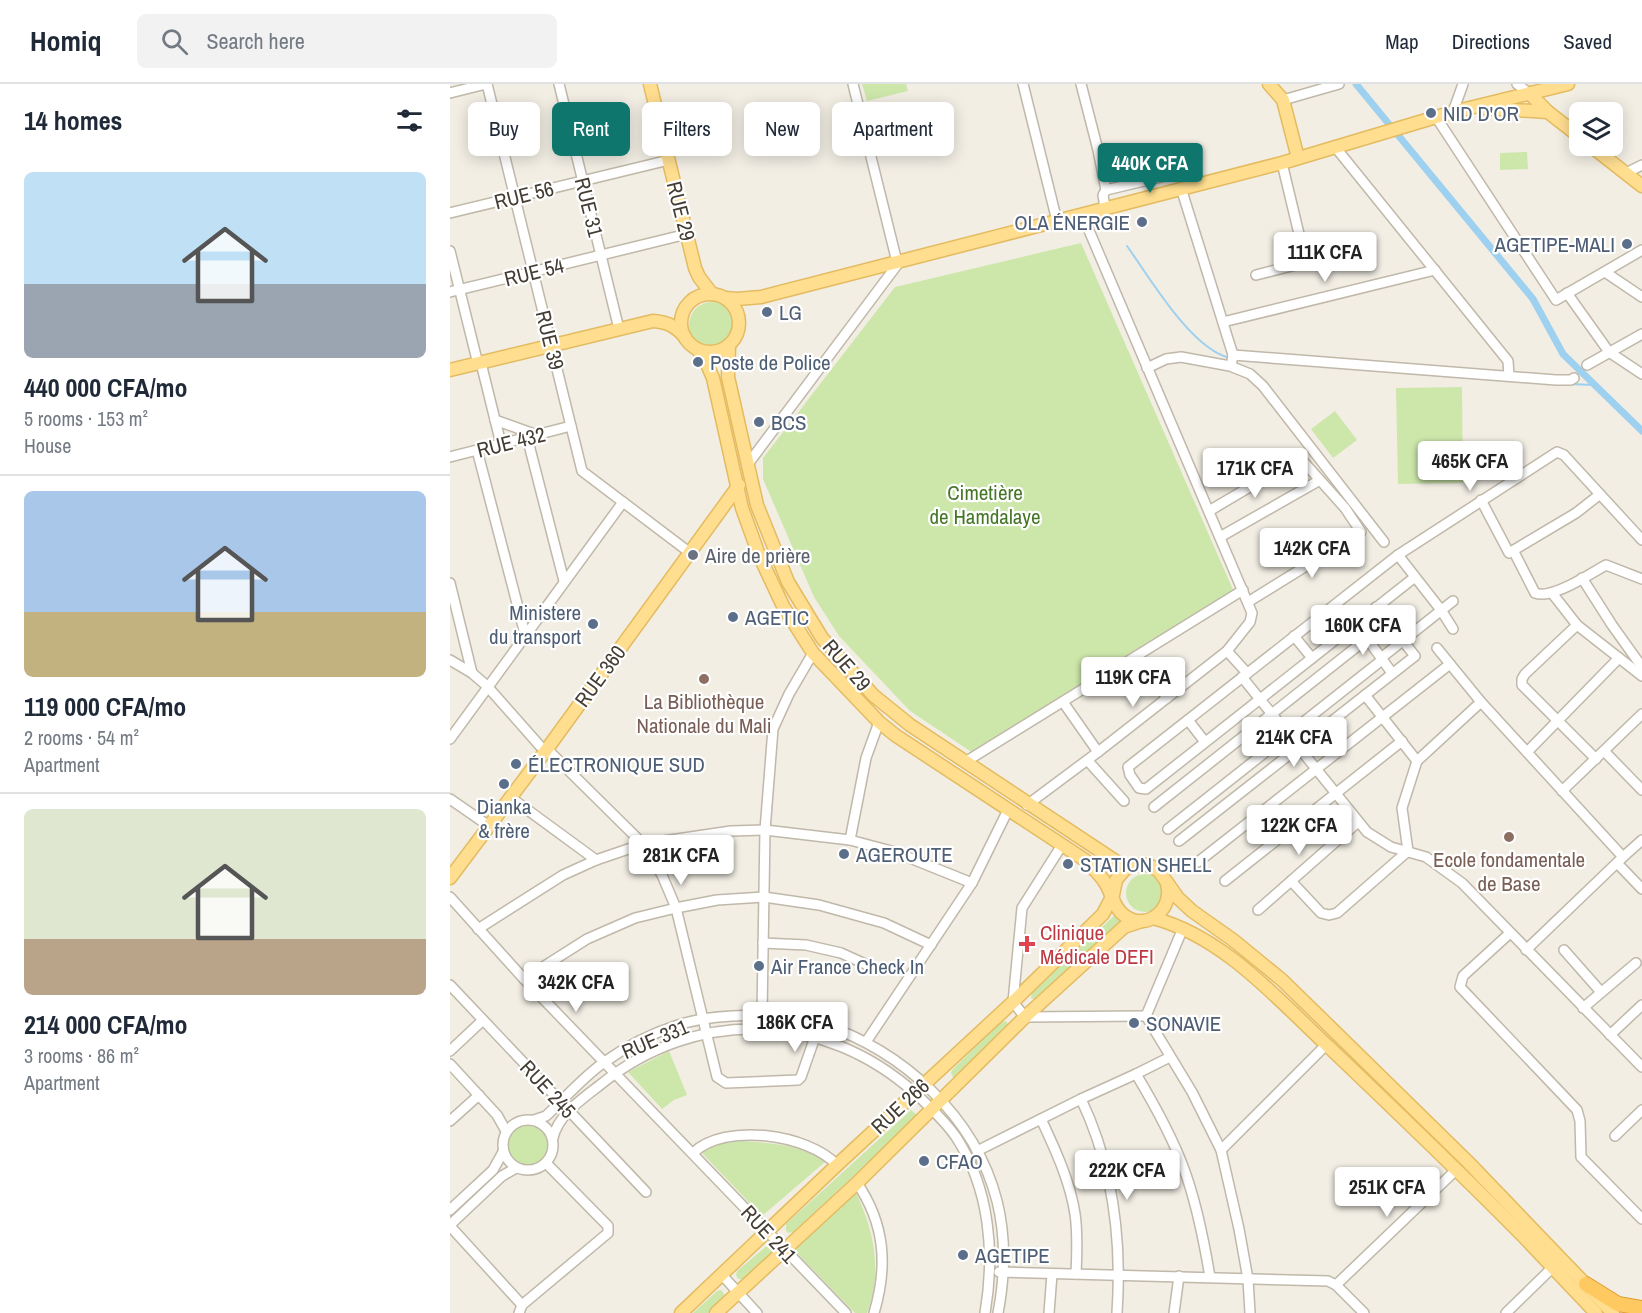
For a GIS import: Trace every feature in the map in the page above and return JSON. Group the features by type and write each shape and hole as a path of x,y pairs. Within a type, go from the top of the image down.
{"highway":[{"path":"1586,1284 1618,1304 1642,1308"}],"main road":[{"name":"RUE 29","path":"650,84 695,268 699,277 718,296"},
{"path":"1269,84 1283,100 1298,158"},
{"path":"450,370 653,321 701,296 737,299 761,297 1282,163 1453,112 1568,84"},
{"path":"1529,93 1569,128"},
{"path":"1468,108 1548,112"},
{"path":"1604,156 1642,186"},
{"name":"RUE 29","path":"689,304 695,290 695,268"},
{"path":"718,296 732,304 738,313 740,322"},
{"path":"696,348 713,352 729,346 737,336 740,322 750,306 761,297"},
{"path":"685,337 682,322 689,304"},
{"path":"653,321 674,326 704,357 713,378 742,508 759,555 783,606 813,653 879,722 912,747 1085,860 1102,878 1113,895"},
{"name":"RUE 29","path":"729,346 728,377 757,505 788,582 822,638 873,694 910,725 1027,805 1126,868"},
{"name":"RUE 360","path":"450,878 486,824 510,797 748,467"},
{"path":"450,868 544,748 685,549 737,483"},
{"path":"1596,1313 1407,1121 1228,955 1176,924 1149,919 1130,919 1123,915 1114,902 1113,895 1116,880 1126,868 1137,865 1149,866 1159,871 1178,898 1282,980 1468,1162 1613,1313"},
{"path":"1149,919 1162,911 1168,902 1169,890 1166,880"},
{"name":"RUE 266","path":"681,1313 1013,1002 1103,914 1113,895"},
{"name":"RUE 266","path":"716,1313 856,1183 1025,1017 1124,927 1149,919"}],"street":[{"path":"450,93 487,84"},
{"name":"RUE 39","path":"487,84 582,471 685,549"},
{"name":"RUE 31","path":"559,84 619,329"},
{"path":"748,467 898,261 853,84"},
{"path":"1023,84 1057,221"},
{"path":"1081,84 1098,150 1106,190 1103,195 1106,208"},
{"path":"1283,100 1340,84"},
{"path":"1453,112 1463,84"},
{"path":"1517,84 1529,93"},
{"path":"1436,117 1556,300 1642,250"},
{"path":"1336,148 1508,361 1509,376"},
{"name":"RUE 56","path":"450,213 669,160"},
{"path":"1282,163 1306,263"},
{"path":"1626,173 1642,165"},
{"path":"1106,190 1182,172"},
{"path":"1180,188 1233,355 1230,366"},
{"path":"1027,805 1098,753 1227,651 1250,622 1252,613 1082,214"},
{"name":"RUE 54","path":"455,291 687,234"},
{"path":"450,251 455,291 479,363 501,444"},
{"path":"1256,274 1327,257"},
{"path":"1223,322 1435,270"},
{"path":"1605,272 1642,297"},
{"path":"1567,293 1609,352 1642,374"},
{"path":"1587,365 1642,333"},
{"path":"1233,355 1568,381 1574,378"},
{"path":"1147,368 1166,359 1180,357 1230,366 1250,374 1263,386 1384,542"},
{"path":"495,420 532,436 564,581"},
{"name":"RUE 432","path":"450,457 571,426"},
{"path":"477,450 525,634"},
{"path":"1414,577 1146,789 1139,788 1130,775 1128,767 1398,555 1557,452 1564,455 1642,540"},
{"path":"1248,602 1361,532 1345,508 1302,460"},
{"path":"1209,511 1287,465"},
{"path":"1220,537 1320,480"},
{"path":"1481,501 1508,553 1515,552 1576,513 1599,495"},
{"path":"451,734 623,502"},
{"path":"1515,552 1535,593 1542,595 1552,593 1606,565 1642,579"},
{"path":"1398,555 1441,610 1453,630"},
{"path":"1582,578 1642,667"},
{"path":"450,583 472,673"},
{"path":"965,762 1243,590"},
{"path":"1552,593 1577,625 1642,676"},
{"path":"1167,829 1453,601"},
{"path":"1179,841 1414,656 1376,608"},
{"path":"1154,807 1388,622"},
{"path":"1356,623 1392,673"},
{"path":"1577,625 1522,679 1522,685 1596,759"},
{"path":"1294,636 1311,658"},
{"path":"1437,648 1481,702 1562,791 1642,889"},
{"path":"1227,651 1260,699 1366,832 1377,840 1426,857 1462,883 1642,1067"},
{"path":"762,1014 765,830 773,729 789,694 813,653"},
{"path":"1137,656 1167,698"},
{"path":"1527,752 1619,658"},
{"path":"450,660 472,673 487,686 544,748 643,844 662,875 676,908 717,1077 726,1083 798,1080 815,1037"},
{"path":"1198,862 1450,664"},
{"path":"1365,695 1417,761"},
{"path":"1063,702 1098,753"},
{"path":"1408,851 1402,808 1417,761 1481,702"},
{"path":"1562,791 1642,714"},
{"path":"1237,717 1268,750"},
{"path":"1188,720 1205,742"},
{"path":"850,840 866,758 879,722"},
{"path":"1225,881 1402,741"},
{"path":"1604,751 1642,790"},
{"path":"1088,760 1124,801"},
{"path":"510,797 596,860"},
{"path":"450,800 486,824"},
{"path":"866,1042 972,883 1008,810"},
{"path":"1258,910 1358,822"},
{"path":"478,929 563,875 596,860 643,844 708,834 765,830 850,840 895,852 972,883"},
{"path":"1526,950 1642,840"},
{"path":"1062,845 1023,908 1013,1002 1025,1017 1146,1016"},
{"path":"1291,881 1321,913 1329,915 1337,913 1408,851"},
{"path":"450,897 524,979 615,1072"},
{"path":"524,979 587,939 635,918 717,900 764,897 819,905 884,923 931,945"},
{"path":"1146,1016 1184,928"},
{"path":"1510,933 1463,976 1460,987 1577,1110 1580,1121 1581,1157 1642,1219"},
{"path":"763,943 806,945 841,953 874,968"},
{"path":"1564,950 1601,992"},
{"path":"1583,1008 1636,963"},
{"name":"RUE 245","path":"450,985 646,1192"},
{"path":"1610,1035 1642,1005"},
{"name":"RUE 331","path":"534,1120 546,1116 605,1061 642,1040 668,1029 703,1020 762,1014 821,1024 866,1042 924,1083 973,1172 986,1214 991,1271 985,1313"},
{"path":"1146,1016 1192,1092 1221,1150 1248,1279 1250,1313"},
{"path":"450,1051 483,1020"},
{"name":"RUE 331","path":"553,1138 558,1123 569,1111 615,1072 672,1043 706,1034 766,1028 815,1037 847,1048 896,1076 914,1093 936,1105 963,1126 997,1200 1003,1233 1003,1272 998,1313"},
{"path":"1221,1150 1326,1045"},
{"path":"976,1151 1170,1057"},
{"path":"450,1064 497,1115 506,1131"},
{"name":"RUE 241","path":"615,1072 846,1313"},
{"path":"1136,1074 1156,1107 1184,1168 1195,1204 1210,1277"},
{"path":"450,1121 478,1095"},
{"path":"1081,1099 1092,1122 1115,1206 1119,1274 1117,1313"},
{"path":"1615,1136 1642,1110"},
{"path":"497,1115 534,1120 546,1127 553,1138 553,1151 546,1163 532,1170 516,1168 510,1164 503,1152"},
{"path":"1041,1119 1056,1151 1075,1213 1076,1274"},
{"path":"450,1210 493,1170 503,1152 503,1138 506,1131 522,1120"},
{"path":"693,1153 698,1148 720,1139 746,1135 769,1136 806,1145 837,1165"},
{"path":"516,1168 501,1176 450,1226 521,1309 608,1233 608,1226 546,1163"},
{"path":"1336,1285 1456,1170"},
{"path":"856,1183 863,1192 878,1226 883,1255 881,1290 874,1313"},
{"path":"1506,1313 1552,1268"},
{"path":"991,1271 1328,1281 1336,1285 1364,1313"},
{"path":"1049,1313 1052,1274"},
{"path":"722,1275 757,1313"},
{"path":"1174,1313 1179,1276"}],"green space":[{"path":"862,84 906,84 908,91 867,101"},
{"path":"1527,152 1528,169 1500,170 1500,153"},
{"name":"Cimetière de Hamdalaye","path":"1081,243 1234,592 973,753 910,711 839,636 814,597 763,479 763,458 895,287"},
{"path":"712,302 728,309 735,325 728,341 712,348 696,341 689,325 696,309"},
{"path":"1462,387 1463,483 1398,484 1396,388"},
{"path":"1335,411 1357,440 1333,458 1311,429"},
{"path":"1145,874 1159,879 1164,893 1159,907 1145,912 1131,907 1126,893 1131,879"},
{"path":"1117,913 1124,921 1037,1001 1031,998 1032,992"},
{"path":"1006,1021 1009,1026 956,1078 953,1077 952,1070 1001,1022"},
{"path":"669,1051 687,1095 674,1100 662,1109 628,1072"},
{"path":"911,1110 916,1114 915,1119 793,1232 786,1231 786,1224"},
{"path":"527,1124 542,1130 548,1145 542,1160 527,1166 512,1160 506,1145 512,1130"},
{"path":"743,1141 796,1148 825,1162 762,1216 701,1152 718,1144"},
{"path":"855,1191 867,1220 874,1251 875,1283 867,1313 855,1313 792,1248"},
{"path":"769,1244 774,1248 773,1253 744,1279 738,1279 737,1271"},
{"path":"721,1290 725,1295 724,1298 708,1313 693,1313 717,1291"}],"waterway":[{"path":"1356,84 1533,299 1563,354 1642,431"},
{"path":"1127,246 1172,311 1186,327 1215,352 1230,358"},
{"path":"1235,359 1274,363"},
{"path":"1406,373 1484,379"},
{"path":"1570,384 1594,385"}],"place":[{"name":"NID D'OR","path":"1431,113"},
{"name":"OLA ÉNERGIE","path":"1142,222"},
{"name":"AGETIPE-MALI","path":"1627,244"},
{"name":"LG","path":"767,312"},
{"name":"Poste de Police","path":"698,362"},
{"name":"BCS","path":"759,422"},
{"name":"Aire de prière","path":"693,555"},
{"name":"AGETIC","path":"733,617"},
{"name":"Ministere du transport","path":"593,624"},
{"name":"La Bibliothèque Nationale du Mali","path":"704,679"},
{"name":"ÉLECTRONIQUE SUD","path":"516,764"},
{"name":"Dianka & frère","path":"504,784"},
{"name":"Ecole fondamentale de Base","path":"1509,837"},
{"name":"AGEROUTE","path":"844,854"},
{"name":"STATION SHELL","path":"1068,864"},
{"name":"Clinique Médicale DEFI","path":"1027,944"},
{"name":"Air France Check In","path":"759,966"},
{"name":"SONAVIE","path":"1134,1023"},
{"name":"CFAO","path":"924,1161"},
{"name":"AGETIPE","path":"963,1255"}]}
